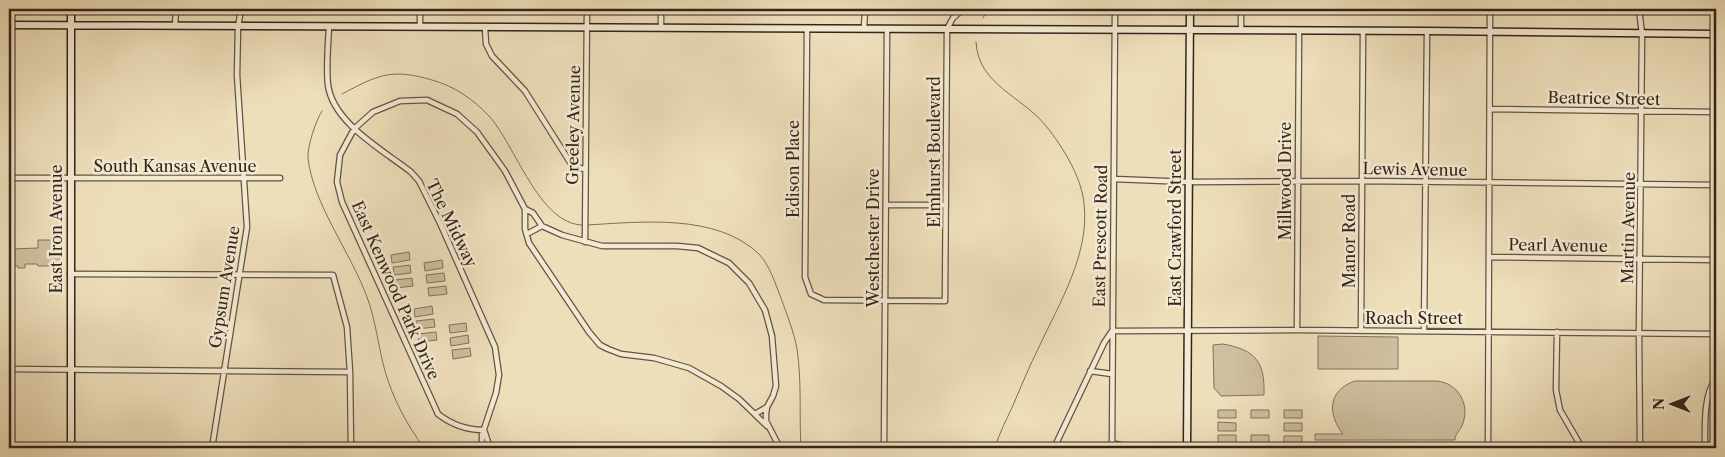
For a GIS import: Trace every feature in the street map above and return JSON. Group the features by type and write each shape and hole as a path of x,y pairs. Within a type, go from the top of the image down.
{"main road":[{"name":"East Iron Avenue","path":"71,9 71,448"},
{"name":"East Crawford Street","path":"1187,448 1190,9"},
{"path":"9,25 1716,34"},
{"path":"501,448 514,448"}],"street":[{"path":"175,26 176,9"},
{"name":"Gypsum Avenue","path":"212,448 247,227 237,75 240,9"},
{"path":"420,9 420,28"},
{"name":"Greeley Avenue","path":"585,242 587,9"},
{"path":"661,9 661,28"},
{"path":"864,29 865,9"},
{"path":"947,29 953,18 962,9"},
{"name":"East Prescott Road","path":"1112,446 1115,9"},
{"path":"1241,9 1241,31"},
{"path":"1488,448 1490,9"},
{"name":"Martin Avenue","path":"1639,9 1642,34 1639,333 1640,448"},
{"name":"The Midway","path":"329,27 328,85 334,105 345,121 411,172 419,181 440,223 492,340 497,357 499,375 496,393 482,435 482,448"},
{"path":"485,28 486,44 492,56 525,91 573,167 585,169"},
{"name":"Edison Place","path":"807,29 805,277 811,294 824,300 885,301"},
{"name":"Westchester Drive","path":"884,448 887,29"},
{"name":"Elmhurst Boulevard","path":"885,301 946,301 947,29"},
{"name":"Millwood Drive","path":"1297,330 1299,31"},
{"path":"1424,331 1427,31"},
{"name":"Manor Road","path":"1361,331 1362,32"},
{"name":"East Kenwood Park Drive","path":"484,430 467,429 438,414 342,202 337,182 340,155 354,129 373,112 400,101 427,100 457,114 477,132 505,171 525,209"},
{"name":"Beatrice Street","path":"1490,109 1716,112"},
{"name":"South Kansas Avenue","path":"9,178 280,178"},
{"name":"Lewis Avenue","path":"1114,179 1189,182 1362,181 1716,185"},
{"path":"886,205 946,206"},
{"path":"525,209 533,213 542,226 562,236 585,242 602,246 677,246 698,248 729,262 749,283 765,310 772,336 776,386 767,407 766,421 780,448"},
{"path":"525,209 527,234 530,243 589,332 600,345 621,354 654,358 689,368 721,386 770,429"},
{"path":"527,234 542,226"},
{"name":"Pearl Avenue","path":"1490,257 1716,260"},
{"path":"70,274 333,275 347,327 350,372 351,448"},
{"name":"Roach Street","path":"1112,331 1297,330 1716,334"},
{"path":"1054,448 1104,342 1112,331"},
{"path":"1557,332 1556,390 1560,410 1582,448"},
{"path":"9,370 350,372"},
{"path":"1090,371 1112,374"},
{"path":"1706,448 1705,412 1713,382 1716,379"},
{"path":"755,414 767,407"},
{"path":"484,430 490,448"},
{"path":"1112,446 1131,448"}],"shaded area":[{"path":"38,240 59,240 60,266 25,264 25,268 18,268 18,266 9,266 9,249 38,248"},
{"path":"409,252 410,260 392,263 391,255"},
{"path":"442,260 443,268 425,271 424,263"},
{"path":"410,265 411,273 394,275 393,267"},
{"path":"444,273 445,281 427,283 426,275"},
{"path":"412,278 413,286 396,288 395,280"},
{"path":"446,286 447,294 429,296 428,288"},
{"path":"432,306 433,314 415,317 414,309"},
{"path":"434,319 435,327 417,329 416,321"},
{"path":"466,323 467,331 450,333 449,325"},
{"path":"436,332 437,340 419,342 418,334"},
{"path":"468,335 469,343 451,346 450,338"},
{"path":"1318,336 1398,337 1398,369 1318,369"},
{"path":"1223,344 1243,350 1256,359 1263,374 1264,395 1221,396 1214,388 1213,345"},
{"path":"470,348 471,356 453,359 452,350"},
{"path":"1355,381 1437,381 1450,386 1460,395 1465,408 1463,423 1455,440 1315,440 1315,434 1343,434 1334,419 1333,403 1339,390"},
{"path":"1218,410 1236,410 1236,418 1218,418"},
{"path":"1251,410 1269,410 1269,418 1251,418"},
{"path":"1284,410 1302,410 1302,418 1284,418"},
{"path":"1218,422 1236,423 1236,431 1218,431"},
{"path":"1284,423 1302,423 1302,431 1284,431"},
{"path":"1218,435 1236,435 1236,444 1218,444"},
{"path":"1251,435 1269,435 1269,444 1251,444"},
{"path":"1284,436 1302,436 1302,444 1284,444"}],"waterway":[{"path":"983,18 988,9"},
{"path":"976,42 984,69 993,80 1036,116 1059,143 1071,163 1080,184 1085,222 1078,259 1064,296 1029,368 995,448"},
{"path":"342,94 375,78 395,74 418,76 455,90 470,99 489,116 499,129 529,181 553,212 567,221 583,225"},
{"path":"322,111 309,147 308,158 311,175 325,211 367,297 373,315 385,371 396,402 424,448"},
{"path":"587,225 654,222 700,226 722,232 741,241 759,254 774,281 796,343 799,361 801,448"}]}
